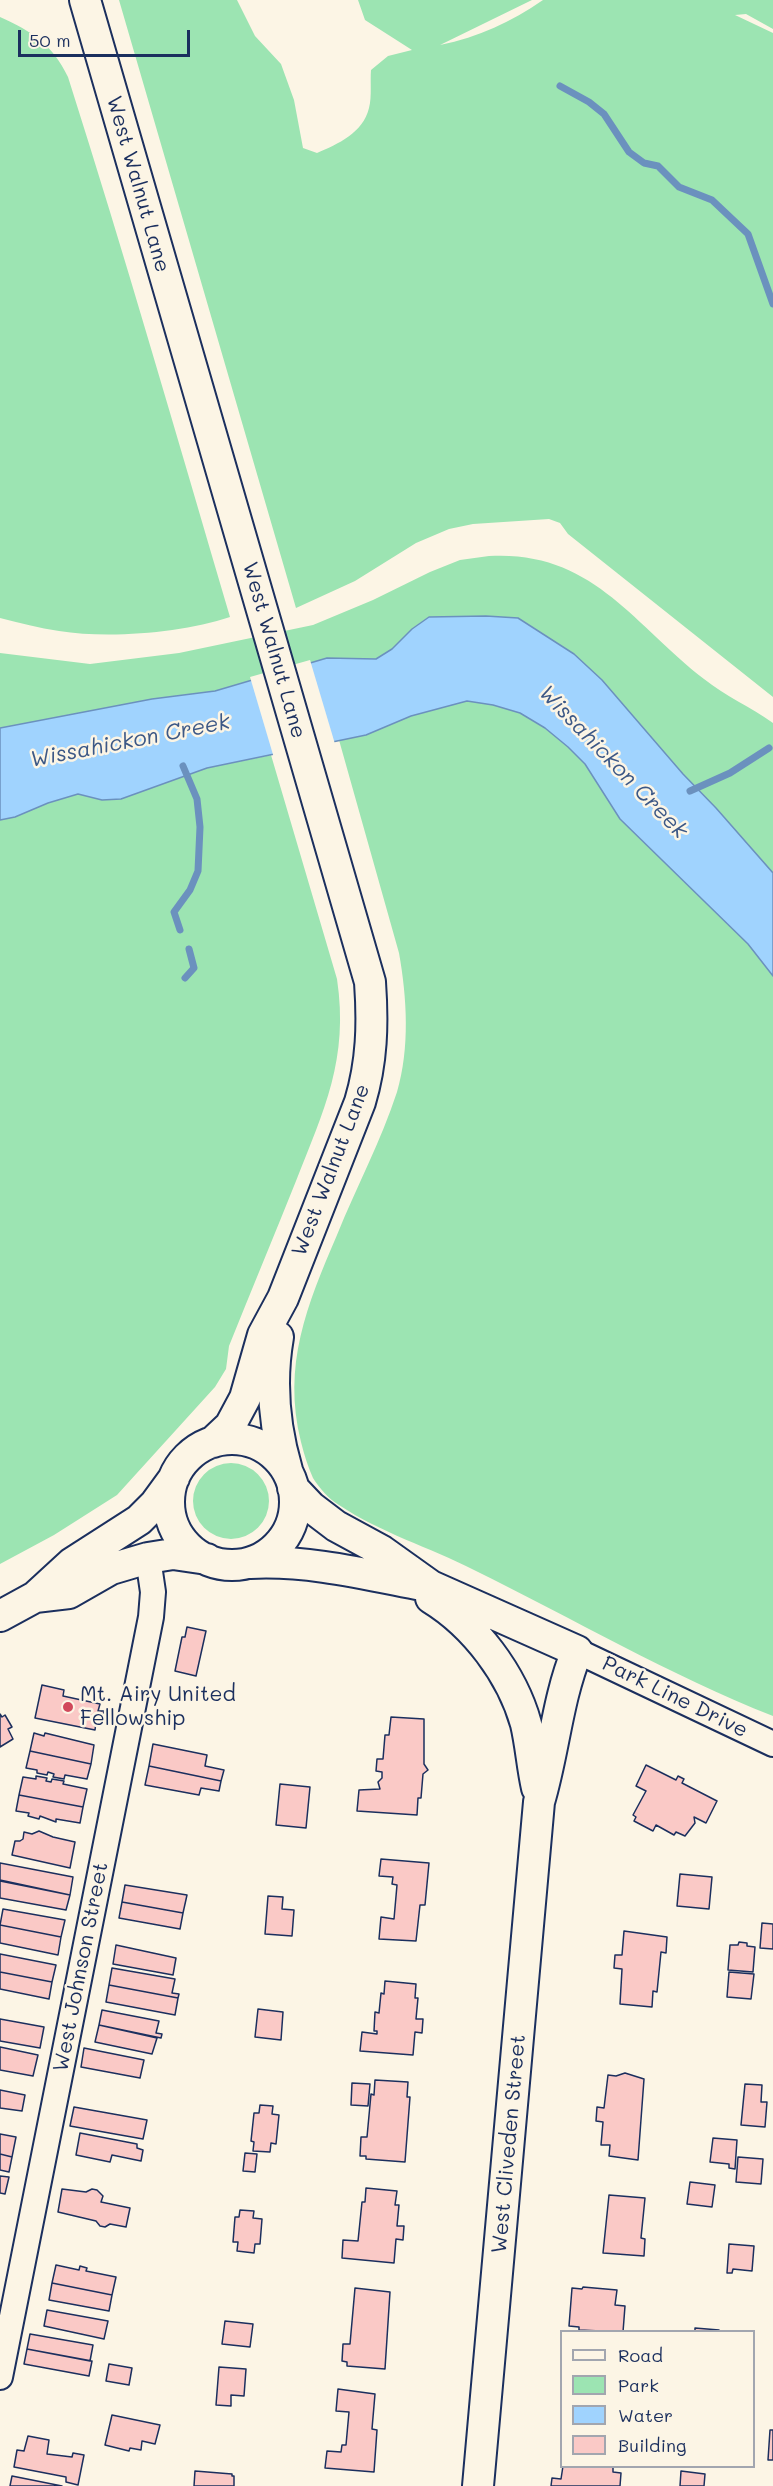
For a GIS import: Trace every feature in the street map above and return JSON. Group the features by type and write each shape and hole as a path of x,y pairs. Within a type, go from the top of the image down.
{"street":[{"name":"West Walnut Lane","path":"85,0 370,982 372,1026 367,1078 349,1131 283,1298 263,1335 252,1381 239,1412 230,1426 213,1442"},
{"name":"West Walnut Lane","path":"283,1298 274,1359 274,1403 279,1443 290,1480"},
{"path":"0,1616 35,1596 72,1563 139,1520 155,1504 180,1468 195,1452 213,1442 238,1439 262,1446 281,1462 290,1480 329,1521 382,1551 431,1586 577,1651"},
{"path":"180,1468 170,1492 172,1520 185,1544 207,1559"},
{"path":"247,1563 260,1558 282,1540 294,1515 290,1480"},
{"path":"35,1596 69,1593 111,1569 148,1558 173,1554 227,1563 286,1563 321,1566 431,1586"},
{"name":"West Johnson Street","path":"0,2377 151,1617 153,1592 148,1558"},
{"name":"West Cliveden Street","path":"386,1578 424,1594 452,1614 469,1629 503,1673 516,1698 525,1723 540,1802"},
{"name":"West Cliveden Street","path":"478,2486 540,1802 548,1771 562,1691 577,1651"},
{"name":"Park Line Drive","path":"577,1651 773,1744"}],"green space":[{"path":"119,0 237,0 255,36 281,64 294,100 303,148 317,153 349,136 366,117 371,94 371,70 388,56 412,50 365,20 358,0 532,0 440,45 494,28 543,0 773,0 773,29 746,14 735,15 773,33 773,697 568,534 560,523 549,519 473,524 449,529 416,543 355,581 296,608"},
{"path":"0,17 32,34 48,47 68,77 230,617 168,631 122,634 52,630 0,618"},
{"path":"489,556 525,557 556,565 584,578 632,614 704,679 773,723 773,873 602,680 574,654 518,618 429,617 412,629 393,649 376,659 327,658 215,691 152,699 0,728 0,653 90,664 179,653 313,625 460,560"},
{"path":"467,701 493,705 520,713 545,728 568,747 585,764 620,819 748,944 773,976 773,1716 696,1683 474,1570 355,1515 335,1503 321,1489 313,1478 305,1456 296,1414 294,1387 301,1336 316,1286 391,1110 404,1058 406,1023 399,953 339,740 366,735 411,716"},
{"path":"271,755 337,979 340,1034 337,1059 316,1131 229,1346 226,1369 215,1387 117,1495 54,1535 0,1564 0,820 15,817 48,803 78,794 102,800 143,790 207,768"},
{"path":"231,1463 245,1466 258,1474 266,1487 269,1501 266,1515 258,1528 245,1536 231,1539 217,1536 204,1528 196,1515 193,1501 196,1487 204,1474 217,1466"}],"water":[{"name":"Wissahickon Creek","path":"429,617 518,618 574,654 602,680 773,873 773,976 748,944 620,819 585,764 568,747 545,728 520,713 493,705 467,701 411,716 366,735 207,768 121,799 102,800 78,794 48,803 15,817 0,820 0,728 152,699 215,691 327,658 376,659 392,649 412,629"}],"pier":[{"path":"310,660 335,744 274,758 250,677"}],"building":[{"path":"187,1627 206,1631 196,1676 175,1671 182,1637 185,1637"},
{"name":"Mt. Airy United Fellowship","path":"42,1685 64,1690 63,1696 100,1704 98,1711 104,1711 101,1723 96,1722 95,1730 35,1718"},
{"path":"0,1714 2,1717 5,1715 12,1727 8,1729 13,1739 0,1747"},
{"path":"391,1717 424,1719 424,1764 428,1770 423,1774 417,1815 357,1811 359,1790 380,1789 378,1782 382,1778 382,1772 376,1771 377,1759 383,1759 385,1735 389,1735"},
{"path":"34,1733 44,1736 45,1733 94,1745 91,1764 30,1751"},
{"path":"153,1744 207,1755 205,1766 224,1770 221,1781 149,1766"},
{"path":"30,1751 91,1764 87,1779 65,1775 64,1779 53,1777 54,1774 48,1772 47,1775 26,1768"},
{"path":"646,1765 676,1780 678,1776 684,1779 682,1783 717,1801 706,1823 694,1817 695,1823 685,1836 676,1832 674,1835 656,1825 653,1831 634,1821 636,1817 633,1815 646,1791 636,1786"},
{"path":"149,1766 221,1781 219,1791 201,1788 199,1795 145,1785"},
{"path":"36,1776 47,1778 46,1781 51,1782 52,1779 64,1781 63,1784 87,1789 83,1807 19,1795 23,1777 36,1779"},
{"path":"280,1784 310,1787 306,1828 276,1825"},
{"path":"19,1795 83,1807 80,1823 56,1819 56,1822 40,1816 39,1819 28,1816 29,1813 16,1811"},
{"path":"39,1831 75,1842 70,1868 12,1855 15,1841 23,1839 24,1832 32,1834"},
{"path":"381,1859 429,1863 425,1905 420,1905 416,1941 379,1939 381,1917 394,1919 397,1885 392,1884 393,1877 379,1876"},
{"path":"0,1863 73,1877 70,1895 0,1880"},
{"path":"680,1874 712,1877 709,1909 677,1906"},
{"path":"0,1881 70,1895 66,1910 0,1898"},
{"path":"125,1885 187,1895 183,1913 122,1902"},
{"path":"268,1896 283,1897 282,1909 294,1910 292,1936 265,1934"},
{"path":"122,1902 183,1913 180,1929 119,1918"},
{"path":"3,1909 65,1920 61,1937 0,1925"},
{"path":"762,1923 773,1924 773,1949 760,1948"},
{"path":"0,1925 61,1937 58,1955 0,1943"},
{"path":"624,1931 667,1937 666,1953 661,1952 657,1992 653,1991 652,2007 620,2004 622,1969 614,1968 615,1955 622,1955"},
{"path":"739,1942 755,1947 753,1972 728,1970 730,1945 738,1945"},
{"path":"116,1945 176,1958 173,1975 113,1964"},
{"path":"0,1954 56,1965 52,1982 0,1972"},
{"path":"112,1968 175,1979 172,1993 179,1994 178,1998 109,1985"},
{"path":"0,1972 52,1982 49,1999 0,1989"},
{"path":"729,1972 754,1974 751,1999 727,1997"},
{"path":"385,1981 416,1984 415,1998 418,1998 416,2019 423,2019 422,2033 415,2032 413,2055 360,2051 362,2032 377,2034 377,2031 374,2031 375,2012 379,2013"},
{"path":"109,1985 178,1998 175,2015 106,2002"},
{"path":"258,2009 283,2012 281,2040 255,2037"},
{"path":"102,2010 159,2021 156,2033 162,2034 161,2038 99,2025"},
{"path":"0,2019 44,2027 40,2048 0,2041"},
{"path":"99,2025 157,2038 152,2054 95,2042"},
{"path":"0,2047 38,2055 33,2076 0,2070"},
{"path":"84,2048 144,2060 140,2078 81,2067"},
{"path":"625,2073 644,2079 638,2160 609,2156 610,2145 601,2145 603,2122 596,2121 597,2107 604,2108 608,2075 616,2076"},
{"path":"375,2080 408,2082 407,2097 410,2097 405,2162 366,2159 366,2156 360,2156 361,2137 367,2137 371,2094 374,2095"},
{"path":"352,2083 370,2084 368,2106 351,2105"},
{"path":"745,2084 762,2085 761,2102 767,2102 765,2127 741,2125"},
{"path":"0,2090 25,2095 22,2111 0,2108"},
{"path":"260,2105 273,2106 272,2114 279,2115 276,2144 271,2143 270,2152 253,2151 254,2142 251,2141 254,2113 259,2113"},
{"path":"74,2107 147,2120 143,2139 70,2126"},
{"path":"80,2133 137,2144 137,2148 143,2150 141,2161 112,2155 110,2162 76,2155"},
{"path":"0,2134 16,2137 12,2157 0,2154"},
{"path":"713,2138 737,2140 735,2169 729,2168 729,2164 710,2162"},
{"path":"245,2153 257,2154 255,2172 243,2171"},
{"path":"0,2154 12,2157 9,2172 0,2170"},
{"path":"738,2157 763,2159 761,2184 736,2182"},
{"path":"0,2176 9,2177 5,2194 0,2193"},
{"path":"690,2182 715,2185 712,2207 687,2204"},
{"path":"366,2188 397,2191 395,2205 399,2205 397,2226 404,2226 403,2240 396,2239 394,2263 342,2258 343,2240 358,2241 362,2202 365,2202"},
{"path":"62,2189 86,2192 92,2189 97,2190 103,2196 101,2202 130,2208 126,2227 110,2224 105,2227 100,2226 96,2221 58,2212"},
{"path":"609,2195 645,2198 641,2238 645,2239 644,2256 603,2253"},
{"path":"240,2210 254,2211 253,2218 262,2219 260,2244 255,2244 254,2253 237,2251 238,2242 233,2242 235,2217 239,2217"},
{"path":"729,2244 754,2246 752,2271 733,2269 732,2273 727,2273"},
{"path":"56,2265 79,2270 80,2266 87,2268 86,2271 116,2277 112,2295 52,2283"},
{"path":"52,2283 112,2295 109,2311 49,2300"},
{"path":"583,2287 617,2290 615,2305 625,2306 623,2330 579,2330 579,2327 569,2326 572,2288 582,2289"},
{"path":"355,2288 390,2292 385,2369 347,2366 347,2362 342,2361 343,2344 350,2344"},
{"path":"47,2310 108,2321 104,2339 44,2326"},
{"path":"225,2321 253,2324 250,2347 222,2344"},
{"path":"695,2328 719,2330 695,2330"},
{"path":"30,2334 93,2345 90,2361 27,2349"},
{"path":"27,2349 92,2361 89,2376 24,2364"},
{"path":"109,2364 132,2368 129,2385 106,2381"},
{"path":"219,2367 246,2369 244,2396 231,2395 231,2406 216,2405"},
{"path":"338,2389 375,2394 372,2429 377,2430 374,2472 325,2468 327,2451 341,2452 342,2445 346,2445 349,2412 336,2411"},
{"path":"112,2415 160,2425 155,2444 142,2441 141,2450 130,2448 129,2451 105,2445"},
{"path":"770,2430 773,2430 773,2460 768,2460"},
{"path":"28,2436 49,2440 47,2454 72,2457 73,2453 84,2455 78,2485 66,2482 66,2477 14,2467 17,2450 24,2451"},
{"path":"563,2468 613,2468 613,2472 621,2473 620,2486 551,2486 552,2478 561,2479"},
{"path":"195,2471 232,2474 234,2486 194,2486"},
{"path":"681,2471 705,2474 704,2486 680,2486"},
{"path":"12,2476 62,2486 10,2486"}],"waterway":[{"path":"560,86 589,102 604,114 629,152 644,163 658,166 679,187 712,200 748,234 773,304"},
{"path":"690,791 730,773 769,748"},
{"path":"180,930 174,912 190,890 198,871 200,827 197,799 183,766"},
{"path":"185,978 194,968 189,949"}],"place":[{"name":"Mt. Airy United Fellowship","path":"68,1707"}]}
